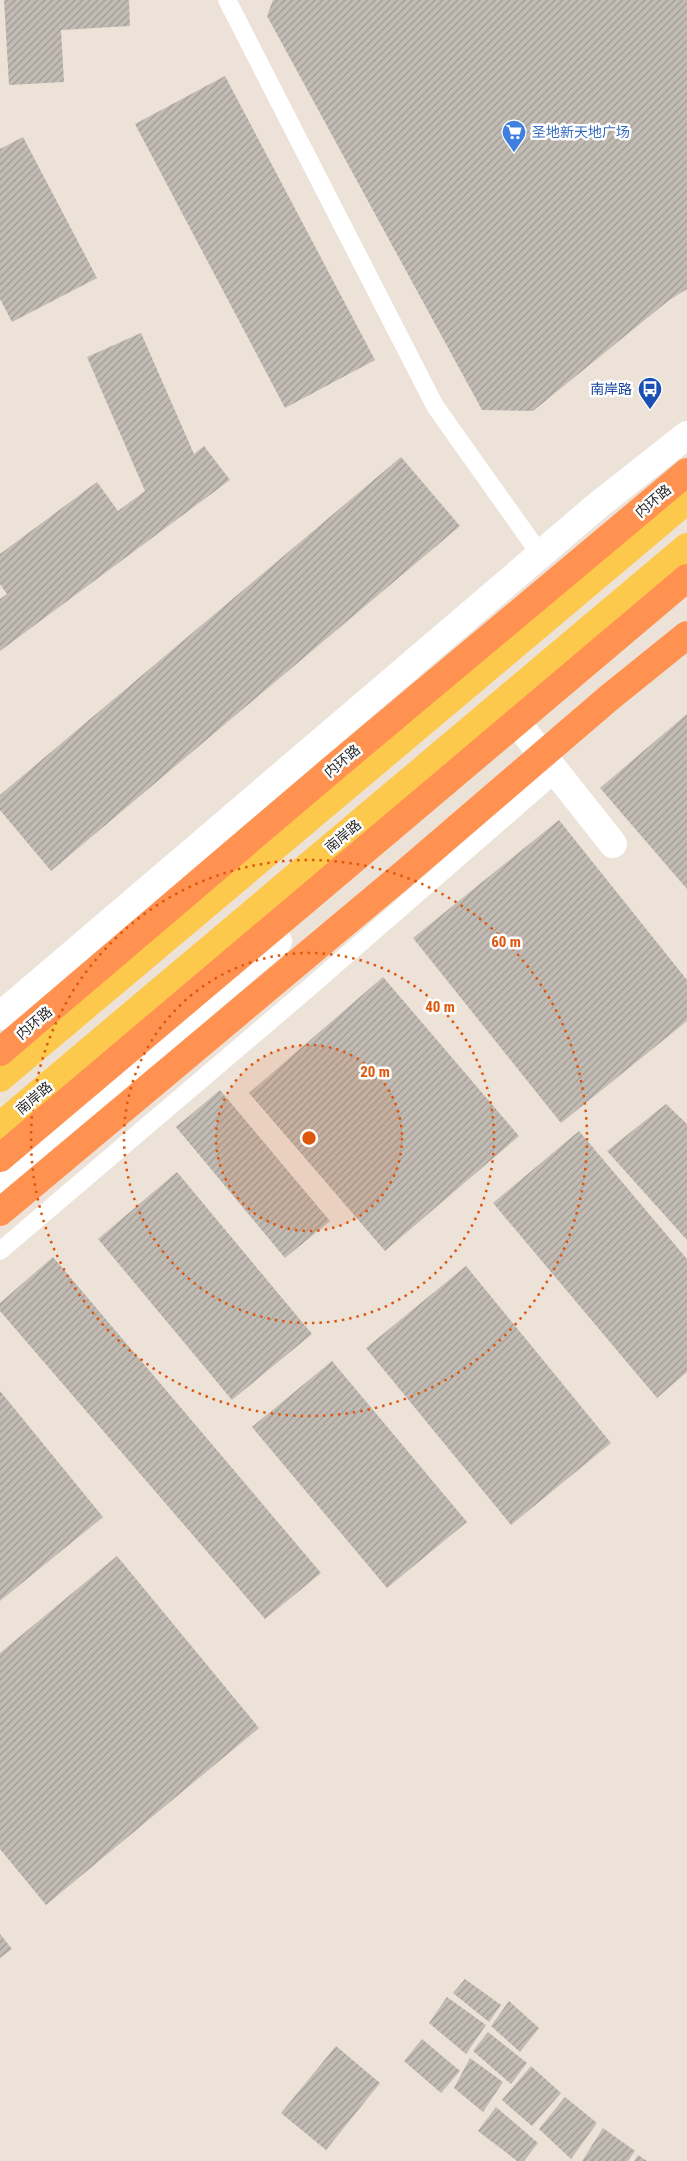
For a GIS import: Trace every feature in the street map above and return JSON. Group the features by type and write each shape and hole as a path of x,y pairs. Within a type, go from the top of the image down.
{"highway":[{"name":"内环路","path":"0,1052 687,472"},
{"path":"0,1158 687,578"},
{"path":"0,1212 384,891 610,697 687,635"}],"main road":[{"path":"0,1016 540,554 687,435"},
{"path":"0,1078 687,500"},
{"name":"南岸路","path":"0,1126 687,547"},
{"path":"0,1179 223,989 522,729 687,590"},
{"path":"522,729 613,844"},
{"path":"130,1016 223,989"}],"lane":[{"path":"226,0 435,406 540,554"},
{"path":"0,1251 310,987 557,772"}],"building":[{"path":"4,0 129,0 130,26 61,30 64,82 9,85"},
{"name":"圣地新天地广场","path":"273,0 687,0 687,289 668,301 533,411 482,410 267,16"},
{"path":"225,76 375,360 285,408 135,124"},
{"path":"23,137 97,278 12,322 0,299 0,149"},
{"path":"141,333 194,454 204,446 230,480 0,651 0,599 7,594 0,584 0,554 97,482 118,511 145,491 87,357"},
{"path":"401,457 460,526 51,871 0,810 0,795"},
{"path":"687,714 687,889 600,788"},
{"path":"559,820 687,980 687,1021 561,1123 413,938"},
{"path":"383,977 519,1136 385,1251 249,1093"},
{"path":"220,1090 330,1221 285,1258 176,1127"},
{"path":"666,1104 687,1124 687,1240 607,1151"},
{"path":"579,1131 687,1259 687,1372 657,1398 493,1203"},
{"path":"177,1172 312,1334 232,1400 98,1239"},
{"path":"53,1257 321,1573 265,1619 0,1311 0,1303"},
{"path":"466,1266 611,1443 511,1525 366,1348"},
{"path":"332,1361 467,1522 387,1588 252,1427"},
{"path":"0,1391 103,1517 0,1601"},
{"path":"117,1556 259,1728 46,1905 0,1849 0,1653"},
{"path":"0,1934 12,1949 0,1958"},
{"path":"465,1979 501,2005 489,2022 453,1993"},
{"path":"447,1997 486,2025 466,2054 429,2023"},
{"path":"509,2001 539,2028 520,2052 491,2026"},
{"path":"488,2032 527,2063 511,2084 473,2051"},
{"path":"422,2039 460,2071 441,2093 404,2061"},
{"path":"336,2046 380,2083 326,2150 281,2113"},
{"path":"470,2058 503,2082 483,2112 454,2088"},
{"path":"531,2066 561,2093 532,2126 502,2100"},
{"path":"565,2097 597,2123 571,2159 539,2129"},
{"path":"496,2107 538,2143 524,2161 517,2161 478,2131"},
{"path":"603,2128 635,2151 628,2161 582,2161"},
{"path":"638,2155 647,2161 634,2161"}],"place":[{"name":"圣地新天地广场","path":"514,153"},
{"name":"南岸路","path":"650,410"}]}
